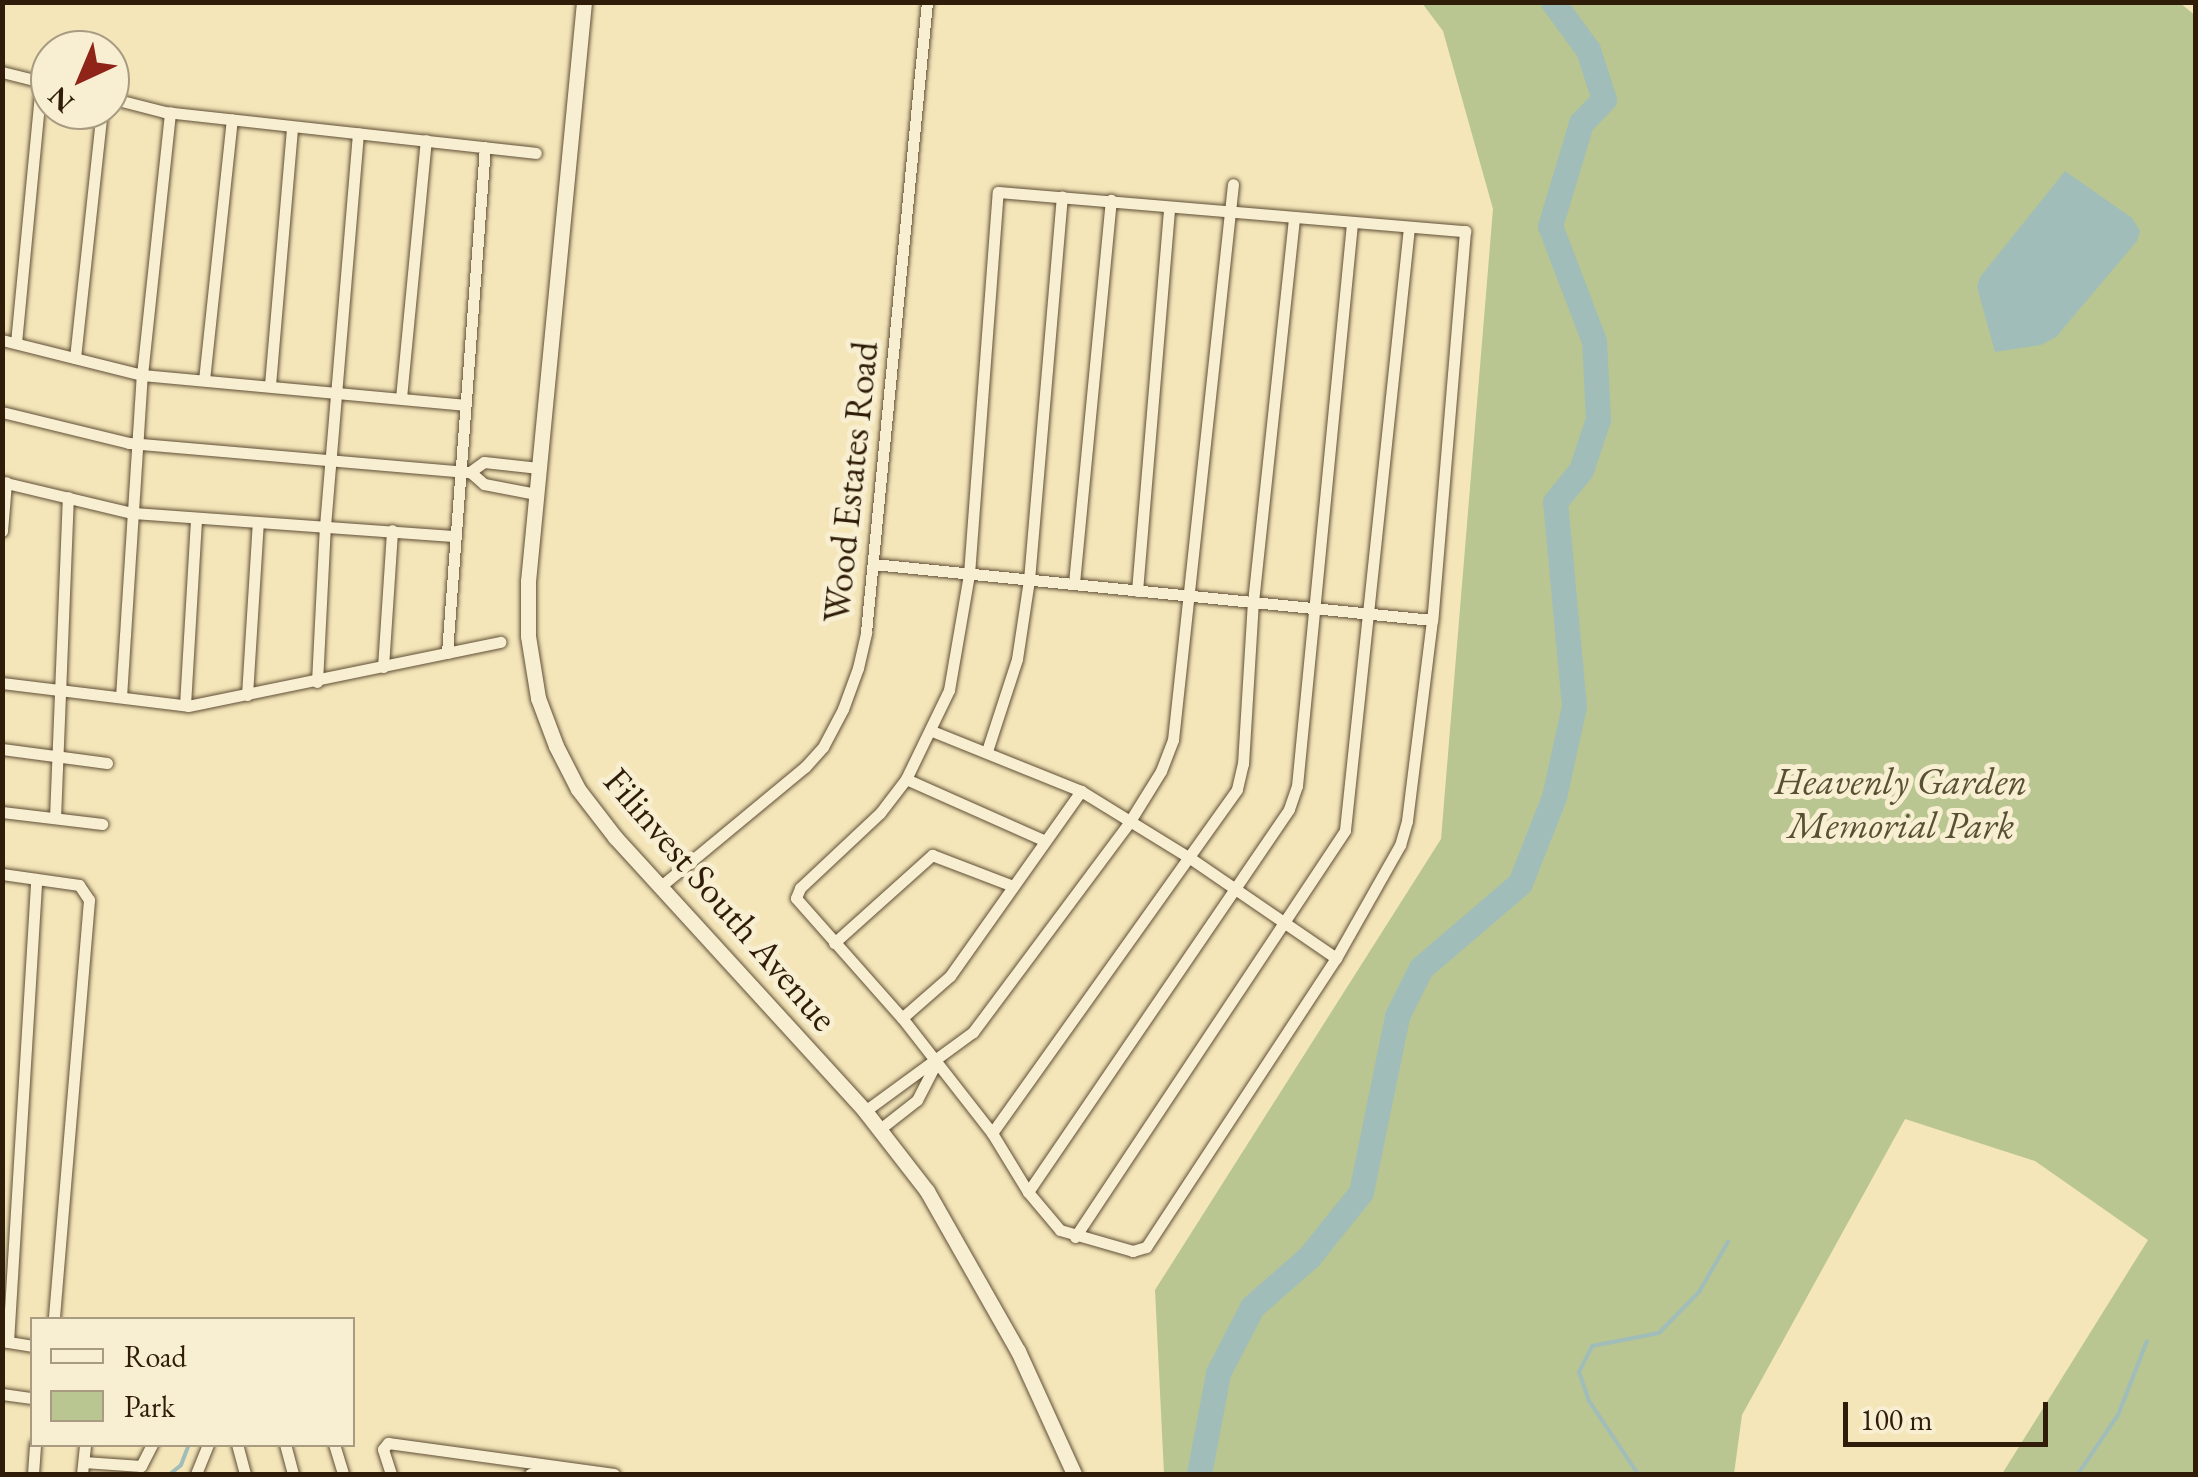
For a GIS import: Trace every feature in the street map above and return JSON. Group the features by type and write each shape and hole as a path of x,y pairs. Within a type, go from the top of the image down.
{"street":[{"name":"Filinvest South Avenue","path":"584,2 536,494 528,636 538,698 578,789 865,1111 927,1191 975,1268 1074,1474"},
{"name":"Wood Estates Road","path":"662,886 784,788 823,747 858,668 873,564 926,2"},
{"path":"2,72 30,78"},
{"path":"130,103 170,112 292,128 536,153"},
{"path":"120,697 142,375 170,112"},
{"path":"204,380 232,120"},
{"path":"270,385 292,128"},
{"path":"16,343 40,130"},
{"path":"75,358 100,130"},
{"path":"317,682 330,458 358,134"},
{"path":"401,398 426,140"},
{"path":"448,653 485,147"},
{"path":"865,1111 902,1080 936,1063 993,1008 1130,821 1161,771 1173,740 1233,184"},
{"path":"998,192 1230,214 1465,231 1432,620 1407,821 1400,845 1336,958 1146,1246 1133,1251 1060,1230 1028,1192 992,1133 902,1018 799,906 800,888 880,813 906,779 950,690 969,574 998,192"},
{"path":"987,751 1016,659 1029,580 1062,196"},
{"path":"1074,582 1112,200"},
{"path":"1137,591 1169,209"},
{"path":"992,1133 1237,788 1244,764 1253,602 1294,219"},
{"path":"1028,1192 1289,809 1297,786 1352,223"},
{"path":"1075,1237 1345,830 1409,227"},
{"path":"2,340 142,375 336,390 464,405"},
{"path":"2,412 137,443 464,471 484,484 536,494"},
{"path":"464,471 484,462 539,468"},
{"path":"2,532 4,482 132,513 454,536"},
{"path":"56,818 68,497"},
{"path":"185,705 196,518"},
{"path":"247,695 258,522"},
{"path":"384,666 392,530"},
{"path":"873,564 1432,620"},
{"path":"2,683 185,705 317,682 501,642"},
{"path":"932,731 1081,791 1190,858 1336,958"},
{"path":"2,749 107,763"},
{"path":"906,779 1046,841"},
{"path":"902,1018 950,976 1081,791"},
{"path":"2,812 102,824"},
{"path":"834,943 932,855 1013,886"},
{"path":"2,874 79,885 89,900 54,1317"},
{"path":"30,1346 5,1342 36,879"},
{"path":"880,1129 917,1100 936,1063"},
{"path":"2,1394 30,1398"},
{"path":"391,1474 384,1445 614,1474"},
{"path":"34,1474 35,1447"},
{"path":"83,1468 141,1466 150,1447"},
{"path":"196,1474 207,1447"},
{"path":"238,1447 246,1474"},
{"path":"286,1447 294,1474"},
{"path":"335,1447 342,1474"},
{"path":"530,1474 557,1465"}],"green space":[{"name":"Heavenly Garden Memorial Park","path":"1422,3 2180,3 2196,16 2195,1474 2002,1474 2148,1240 2035,1161 1905,1119 1742,1415 1734,1474 1164,1474 1155,1290 1441,839 1493,209 1443,31"}],"water":[{"path":"2065,171 2132,218 2140,231 2137,241 2056,337 2041,345 1995,352 1977,287 1980,277"}],"waterway":[{"path":"1199,1474 1218,1373 1252,1307 1309,1257 1361,1192 1397,1016 1421,968 1520,883 1554,797 1574,706 1555,502 1581,470 1598,419 1594,341 1550,226 1581,123 1604,99 1588,50 1553,2"},
{"path":"1638,1474 1589,1401 1579,1372 1592,1346 1659,1333 1699,1292 1728,1242"},
{"path":"2078,1474 2118,1415 2147,1341"},
{"path":"170,1474 181,1465 188,1447"}]}
